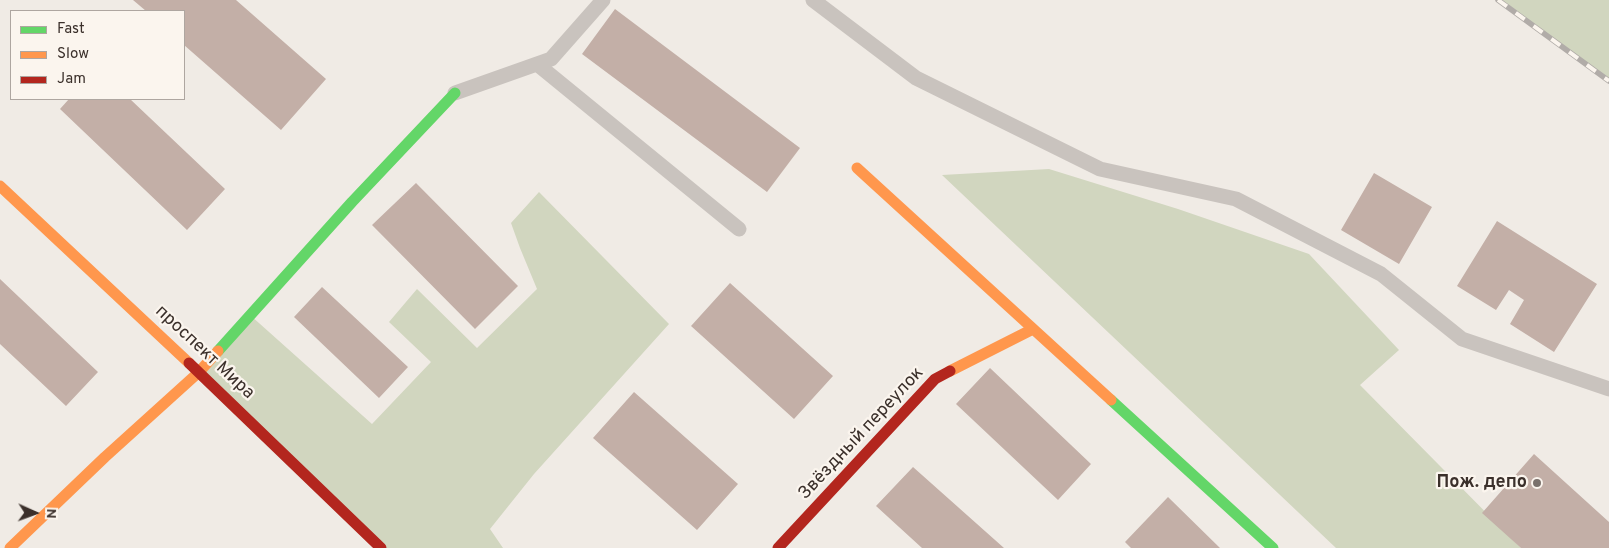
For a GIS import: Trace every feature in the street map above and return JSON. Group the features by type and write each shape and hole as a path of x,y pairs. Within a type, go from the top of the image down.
{"street":[{"path":"10,548 105,457 199,372 352,202 455,93"},
{"path":"857,168 1273,548"},
{"name":"проспект Мира","path":"0,186 199,372 382,548"},
{"name":"Звёздный переулок","path":"778,548 935,379 1033,329"}],"lane":[{"path":"455,93 551,59 603,0"},
{"path":"813,0 916,78 1100,170 1236,199 1381,274 1462,339 1609,390"},
{"path":"537,64 739,229"}],"green space":[{"path":"1500,0 1609,0 1609,79"},
{"path":"1049,169 1178,209 1309,254 1399,350 1360,385 1521,548 1336,548 942,175"},
{"path":"539,192 669,324 534,474 490,529 503,548 381,548 199,372 250,315 372,424 431,362 389,322 417,289 477,348 537,289 511,223"}],"building":[{"path":"133,0 236,0 326,79 281,130 185,46 185,10 145,10"},
{"path":"615,9 800,148 767,192 582,54"},
{"path":"68,100 131,100 225,189 187,230 60,109"},
{"path":"1374,173 1432,207 1399,264 1341,230"},
{"path":"416,183 518,286 475,329 372,225"},
{"path":"1497,221 1597,284 1554,352 1510,324 1524,300 1509,290 1496,310 1457,286"},
{"path":"0,279 98,372 66,406 0,344"},
{"path":"730,283 833,376 794,419 691,326"},
{"path":"322,287 408,367 379,398 294,317"},
{"path":"990,368 1091,464 1058,500 956,404"},
{"path":"634,392 738,484 697,530 593,438"},
{"name":"Пож. депо","path":"1534,454 1609,522 1609,548 1521,548 1482,513"},
{"path":"913,467 1004,548 922,548 876,506"},
{"path":"1168,497 1220,548 1131,548 1125,542"}],"railway":[{"path":"1498,0 1609,81"}],"traffic: fast":[{"path":"218,351 352,202 455,93"},
{"path":"1111,400 1273,548"}],"traffic: slow":[{"path":"857,168 1111,400"},
{"path":"0,186 189,363"},
{"path":"950,371 1033,329"},
{"path":"10,548 105,457 199,372 218,351"}],"traffic: jam":[{"path":"189,363 381,548"},
{"path":"778,548 935,379 950,371"}],"place":[{"name":"Пож. депо","path":"1537,483"}]}
